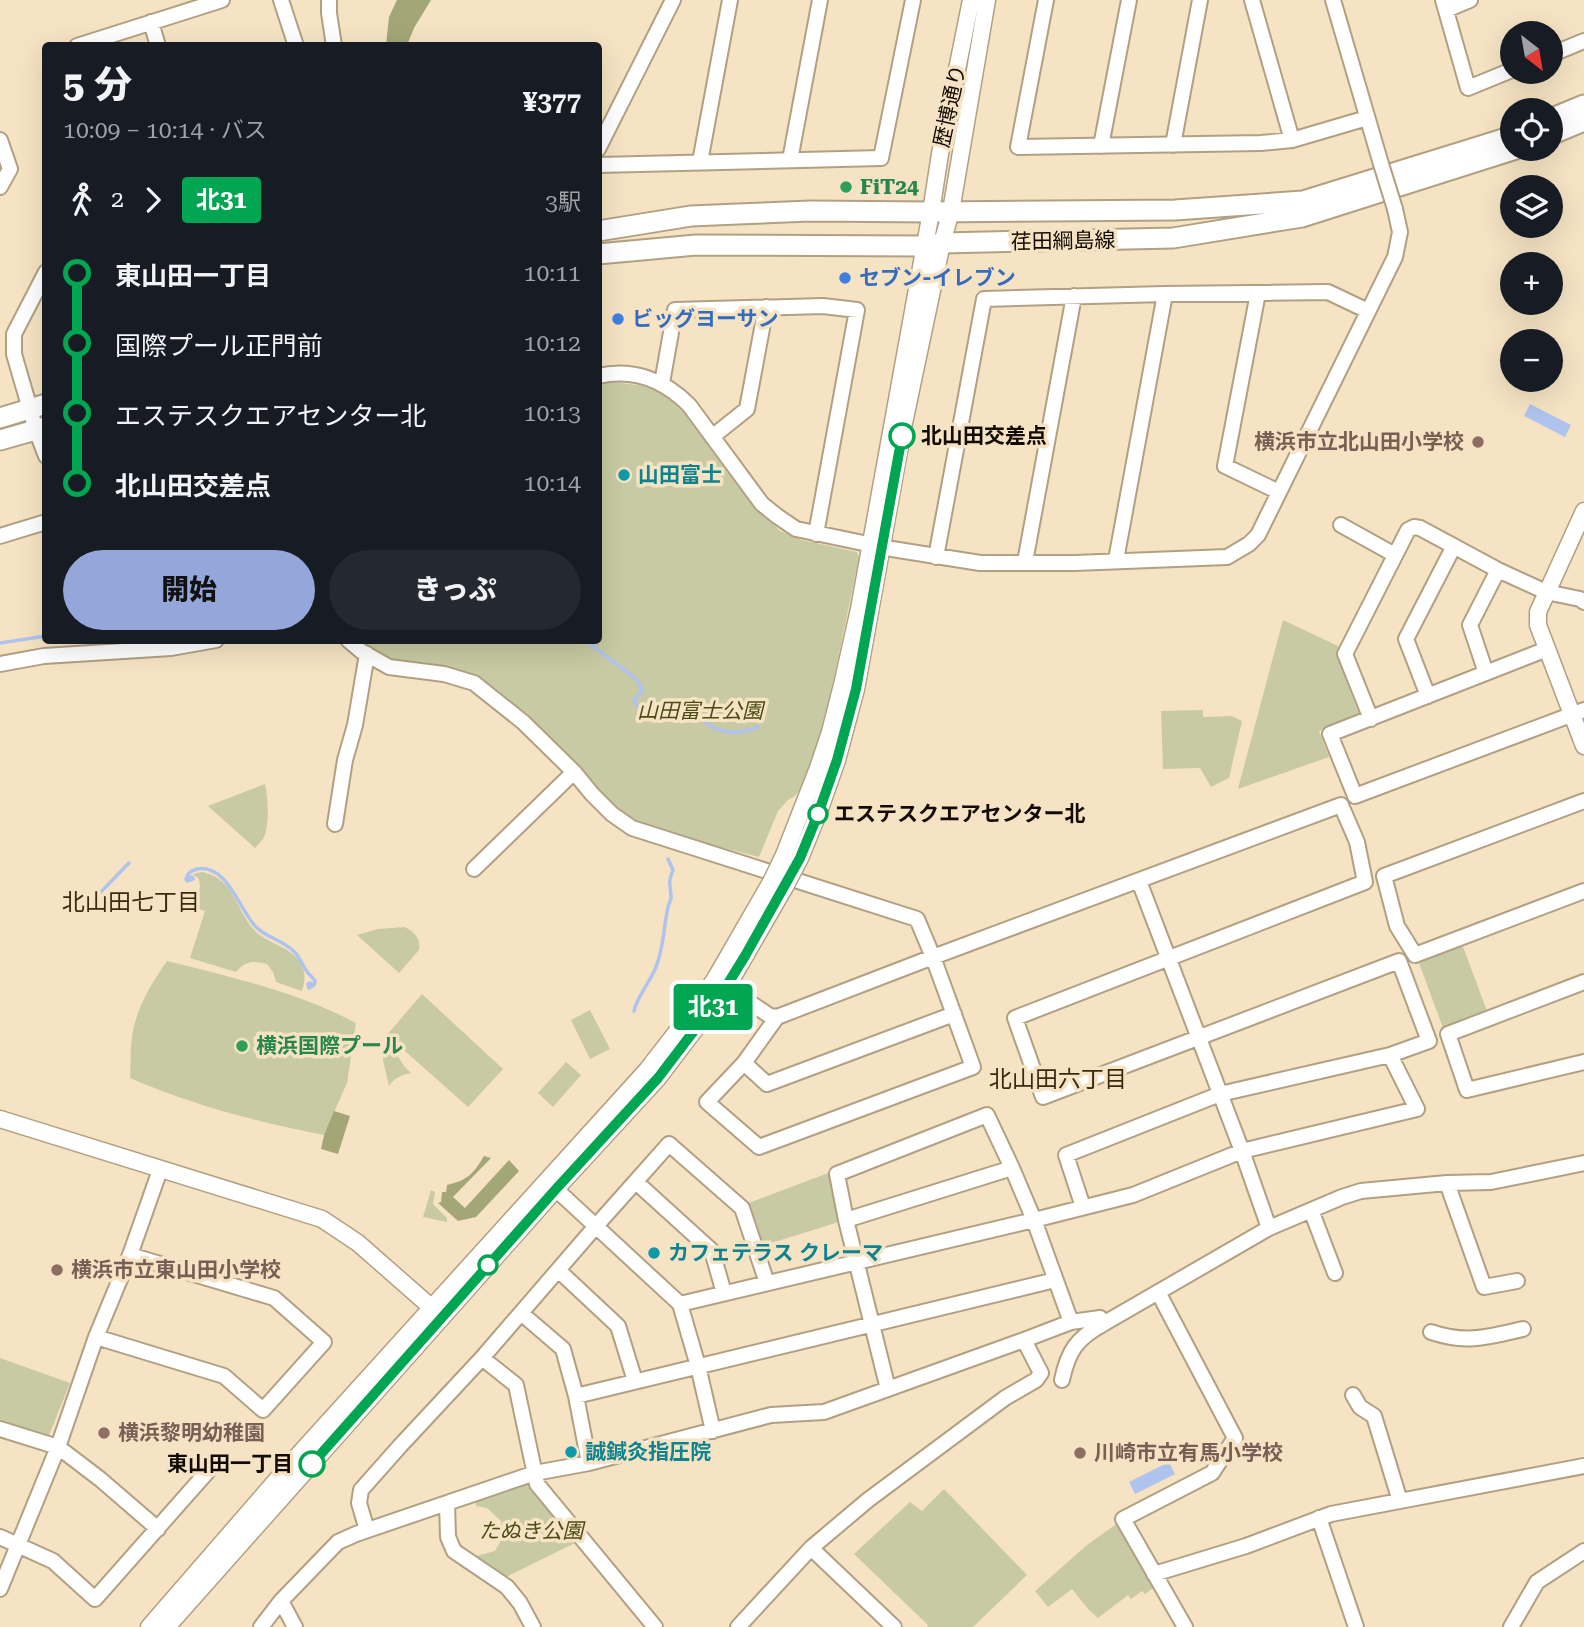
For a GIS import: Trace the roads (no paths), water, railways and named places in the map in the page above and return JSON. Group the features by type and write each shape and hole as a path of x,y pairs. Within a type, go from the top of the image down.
{"main road":[{"path":"1563,113 1584,104"},
{"path":"1563,130 1584,121"},
{"name":"荏田綱島線","path":"602,230 691,216 810,211 1175,210 1303,201 1500,140"},
{"name":"荏田綱島線","path":"602,254 696,245 934,244 1173,238 1303,217 1500,154"},
{"path":"0,418 38,407"},
{"path":"0,440 41,428"}],"street":[{"path":"89,42 222,0"},
{"path":"281,0 295,42"},
{"path":"329,0 333,42"},
{"path":"602,141 673,0"},
{"path":"700,162 730,0"},
{"path":"790,160 820,0"},
{"path":"602,165 881,158 913,0"},
{"name":"歴博通り","path":"941,212 940,154 971,0"},
{"name":"歴博通り","path":"941,212 987,0"},
{"path":"1046,0 1018,147 1261,143 1292,139 1367,118"},
{"path":"1101,146 1129,0"},
{"path":"1173,145 1200,0"},
{"path":"1252,0 1292,139"},
{"path":"602,375 630,373 662,383 677,393 762,503 796,529 980,563 1075,563 1227,556 1249,544 1258,535 1395,257 1400,232 1333,0"},
{"path":"1470,0 1444,5 1468,88 1500,76"},
{"path":"151,22 157,42"},
{"path":"1563,50 1584,41"},
{"path":"0,140 10,169 0,187"},
{"path":"167,1627 437,1313 551,1185 658,1078 721,983 818,814 837,760 856,689 876,545 904,424 941,212"},
{"path":"41,292 14,334 7,357 38,407 41,428"},
{"path":"936,557 984,299 1328,292 1368,311"},
{"path":"1258,293 1225,466 1279,492"},
{"path":"1115,560 1165,294"},
{"path":"1025,562 1074,296"},
{"path":"662,383 675,310 823,306 857,310 816,534"},
{"path":"712,437 747,409 766,307"},
{"path":"1584,513 1538,612 1538,625 1547,649 1578,712 1584,746"},
{"path":"0,537 42,524"},
{"path":"1340,525 1395,555"},
{"path":"1371,719 1345,653 1408,530 1420,528 1498,570 1546,592 1584,602"},
{"path":"1429,696 1406,639 1454,546"},
{"path":"1486,673 1470,625 1498,570"},
{"path":"0,664 44,656 191,644"},
{"path":"353,644 389,667 444,674 474,683 523,722 574,772 611,814 632,828 917,919 973,1067 759,1147 707,1102 744,1063 777,1017"},
{"path":"1547,649 1330,734 1355,796 1578,712"},
{"path":"335,824 367,654"},
{"path":"474,869 574,772"},
{"path":"1584,801 1384,876 1397,926 1415,955 1584,891"},
{"path":"721,983 769,1016 777,1017 1340,805 1357,842 1365,882 1015,1018 1042,1097 1399,961 1429,1041 1390,1055 1220,1094 1066,1155 1083,1207"},
{"path":"1139,881 1269,1228"},
{"path":"1584,982 1448,1034 1467,1090 1584,1062"},
{"path":"744,1063 767,1084 954,1014"},
{"path":"680,1304 1133,1195 1242,1151 1417,1109 1390,1055"},
{"path":"888,1389 837,1174 986,1115 1034,1220 1071,1322"},
{"path":"0,1119 321,1219 358,1243 437,1313"},
{"path":"367,1530 359,1503 361,1490 482,1358 669,1144 741,1208 767,1283"},
{"path":"1062,1380 1066,1361 1073,1348 1093,1330 1269,1228 1342,1197 1361,1191 1491,1182 1584,1163"},
{"path":"846,1220 1012,1168"},
{"path":"0,1589 58,1447 96,1337 130,1255 160,1170"},
{"path":"636,1182 712,1251 724,1293"},
{"path":"1447,1183 1484,1287 1517,1281"},
{"path":"551,1185 680,1304 713,1431"},
{"path":"1311,1210 1335,1273"},
{"path":"96,1337 224,1376 263,1410 324,1342 274,1298 130,1255"},
{"path":"558,1270 618,1326 635,1381"},
{"path":"576,1396 1055,1280"},
{"path":"1158,1292 1235,1438 1212,1474 1123,1519 1185,1627"},
{"path":"149,1627 300,1453 437,1313"},
{"path":"521,1313 563,1349 576,1396 589,1463"},
{"path":"261,1627 281,1601 338,1542 349,1536 535,1473 589,1463 771,1415 824,1412 1071,1322 1100,1318 1103,1324"},
{"path":"1431,1332 1449,1338 1469,1339 1523,1329"},
{"path":"738,1627 811,1548 868,1500 1005,1398 1036,1380 1041,1373 1024,1340"},
{"path":"482,1358 516,1385 537,1484 655,1627"},
{"path":"1353,1395 1360,1407 1374,1416 1400,1502"},
{"path":"0,1429 58,1447 158,1529"},
{"path":"0,1537 53,1561 95,1599 216,1462"},
{"path":"1154,1574 1246,1546 1331,1514 1584,1466"},
{"path":"447,1503 448,1537 454,1551 508,1587 533,1627"},
{"path":"1319,1518 1356,1627"},
{"path":"811,1548 894,1627"},
{"path":"1511,1627 1537,1582 1584,1551"},
{"path":"281,1601 295,1627"}],"water":[{"path":"1530,404 1571,425 1565,437 1524,416"},
{"path":"1169,1462 1175,1474 1135,1494 1129,1482"}],"waterway":[{"path":"0,643 42,637"},
{"path":"590,644 636,679 643,690 634,700 639,710 647,717 666,718 671,704 681,703 715,729 734,732 758,727"},
{"path":"634,1011 656,968 662,948 673,870 668,859"},
{"path":"91,902 129,863"},
{"path":"189,878 193,879 186,879 190,872 207,869 225,880 256,927 296,954 315,981 309,988 308,984 310,985"}],"place":[{"name":"FiT24","path":"846,187"},
{"name":"セブン-イレブン","path":"845,278"},
{"name":"ビッグヨーサン","path":"618,319"},
{"name":"北山田交差点","path":"902,436"},
{"name":"横浜市立北山田小学校","path":"1478,442"},
{"name":"山田富士","path":"624,475"},
{"name":"エステスクエアセンター北","path":"818,814"},
{"name":"横浜国際プール","path":"242,1046"},
{"name":"カフェテラス クレーマ","path":"654,1253"},
{"name":"横浜市立東山田小学校","path":"57,1270"},
{"name":"横浜黎明幼稚園","path":"104,1433"},
{"name":"誠鍼灸指圧院","path":"571,1452"},
{"name":"川崎市立有馬小学校","path":"1080,1453"},
{"name":"東山田一丁目","path":"312,1464"}],"district":[{"name":"北山田七丁目","path":"131,902"},
{"name":"北山田六丁目","path":"1058,1079"}],"park label":[{"name":"山田富士公園","path":"700,711"},
{"name":"たぬき公園","path":"531,1531"}]}
